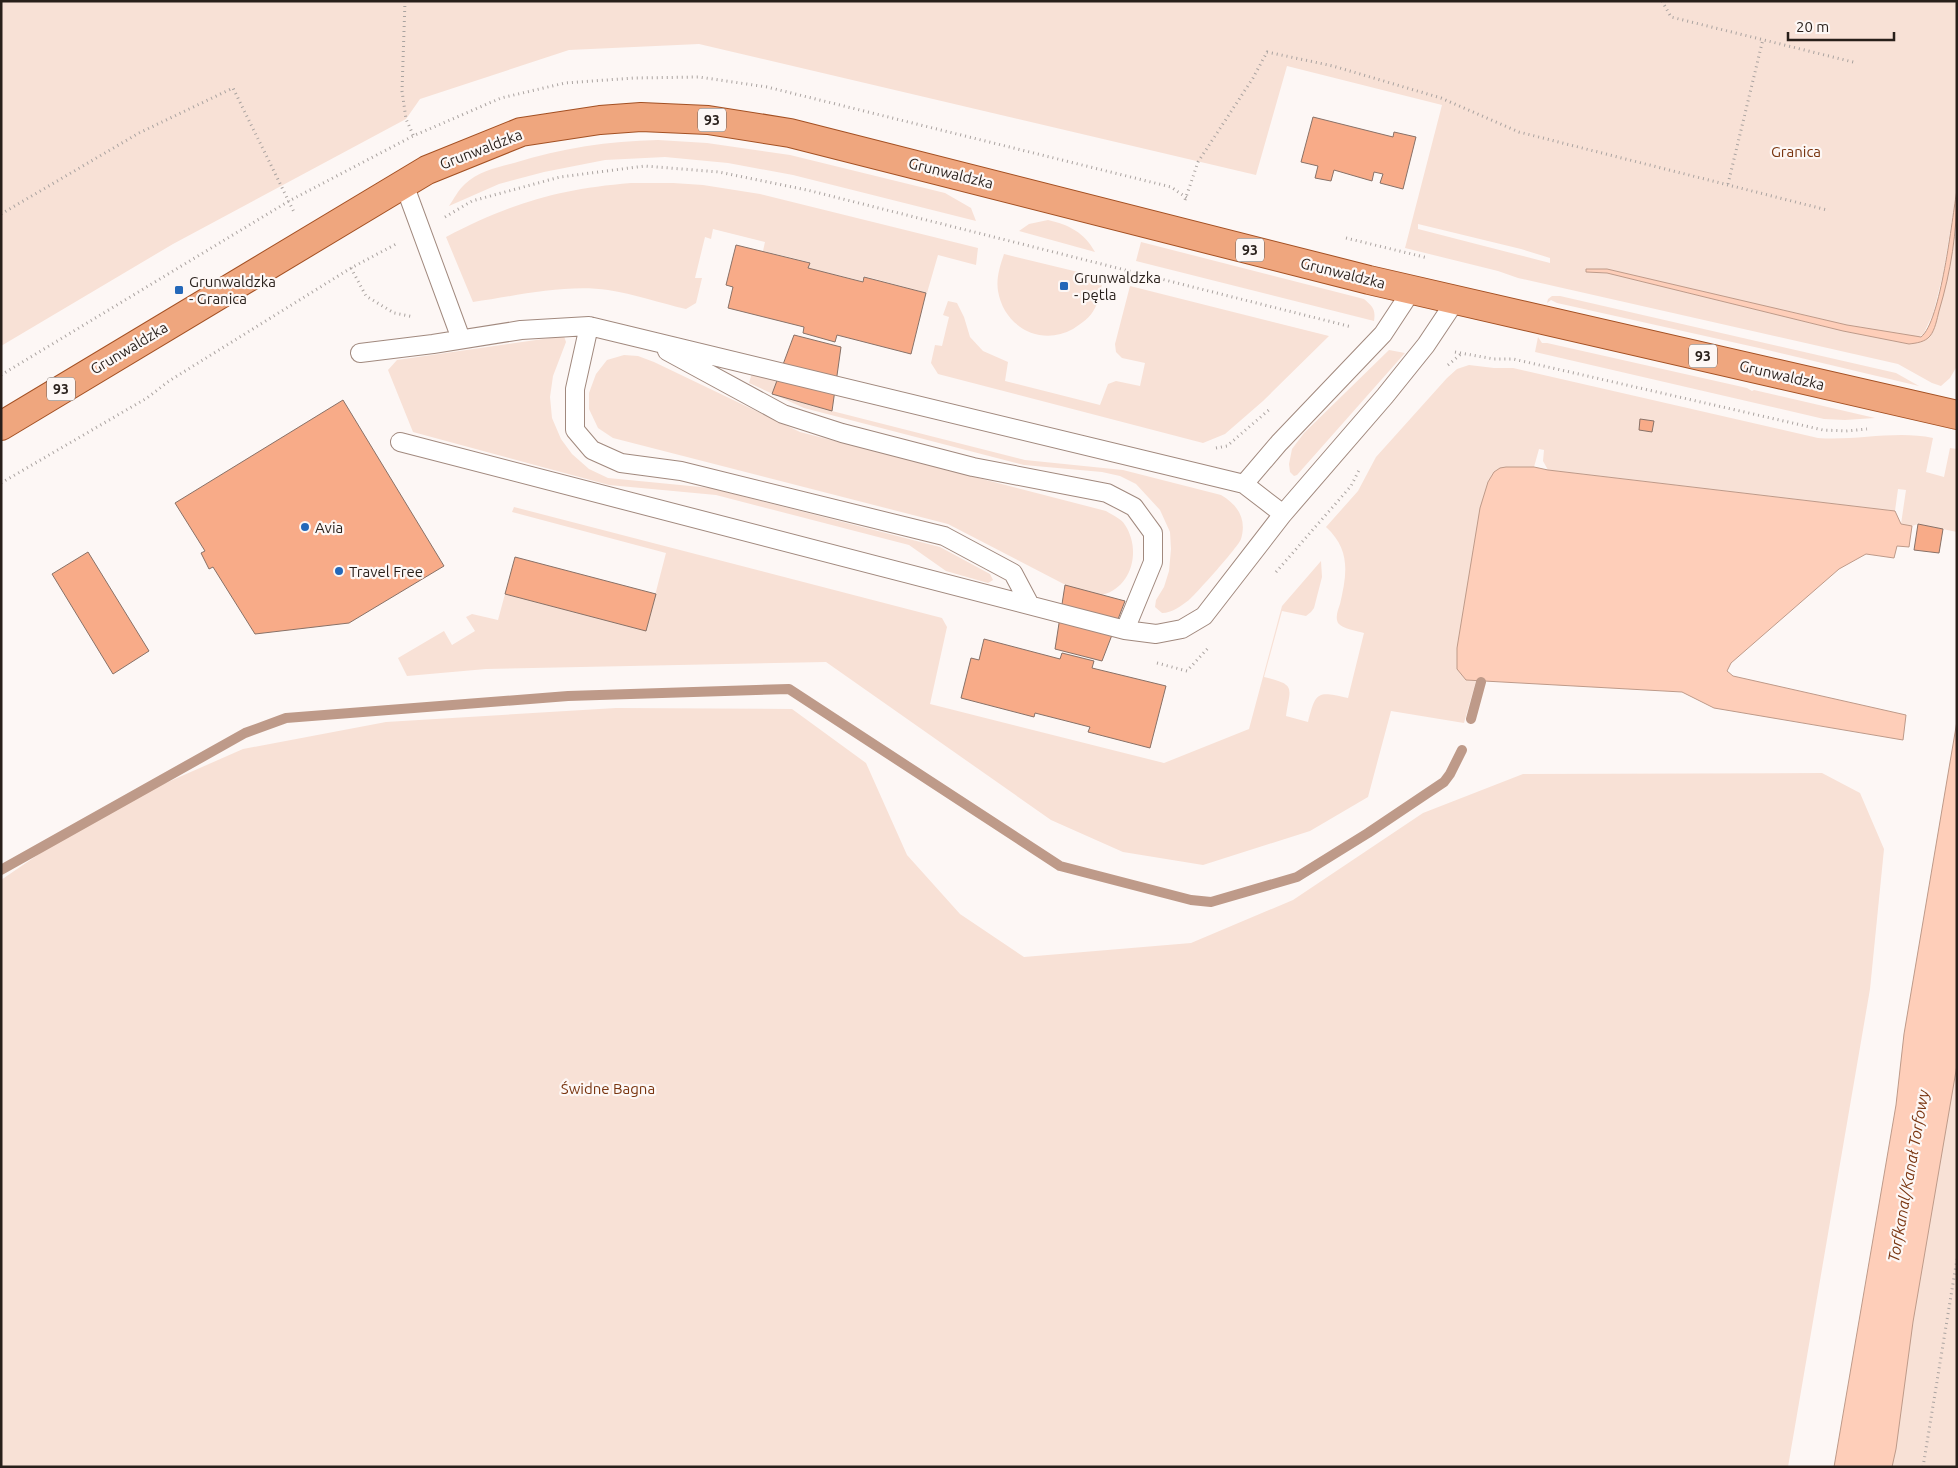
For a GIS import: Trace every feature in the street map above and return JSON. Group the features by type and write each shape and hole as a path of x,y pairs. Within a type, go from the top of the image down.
{"main road":[{"name":"Grunwaldzka","path":"1,426 427,170 521,132 600,120 641,117 708,120 790,132 1412,290 1957,415"}],"lane":[{"path":"404,184 461,339"},
{"path":"1244,484 1279,442 1383,334 1412,290"},
{"path":"400,442 1125,630 1156,634 1182,629 1204,616 1283,514 1385,396 1426,345 1456,300"},
{"path":"589,326 575,389 575,430 592,450 621,464 681,471 944,536 1013,573 1030,605"},
{"path":"360,353 521,330 589,326 1244,484 1283,514"},
{"path":"647,340 783,414 842,433 973,467 1107,493 1134,507 1153,533 1153,562 1125,630"}],"path":[{"path":"405,1 402,91 406,119 427,170"},
{"path":"1662,1 1671,17 1857,63"},
{"path":"1728,184 1763,39"},
{"path":"1174,231 1198,162 1253,78 1267,52 1333,66 1441,98 1519,132 1827,210"},
{"path":"1,375 289,201 413,136 501,98 564,83 634,78 699,77 767,87 1171,187 1185,198 1195,200"},
{"path":"1,214 139,133 233,88 308,241"},
{"path":"1,483 147,398 169,381 351,268 472,201 560,177 644,166 719,172 808,190 1383,334"},
{"path":"1338,236 1433,259"},
{"path":"1426,345 1488,359 1512,359 1823,430 1874,429"},
{"path":"1923,1467 1957,1259"}],"green space":[{"name":"Granica","path":"1,1 1957,1 1957,190 1943,274 1933,314 1923,335 1916,337 1847,325 1607,269 1586,272 1607,273 1843,331 1909,344 1922,341 1932,332 1949,272 1957,226 1957,366 1950,378 1941,386 1898,364 1518,278 1498,271 1405,248 1442,105 1287,66 1256,175 699,44 569,50 420,99 406,119 173,244 1,346","holes":["1418,224 1550,258 1550,263 1418,229"]},
{"path":"658,140 707,143 790,155 945,193 971,208 976,221 793,175 728,163 665,157 605,160 544,172 499,184 449,206 460,189 470,180 495,168 550,153 585,146"},
{"path":"631,183 703,185 760,194 978,248 976,265 938,255 927,293 864,276 862,281 808,268 809,262 763,251 765,242 713,229 711,239 705,237 695,278 702,278 696,303 686,309 608,290 575,288 473,302 446,237 492,215 536,200 581,189"},
{"path":"1048,220 1063,224 1081,234 1095,252 1019,231 1029,224"},
{"path":"1141,242 1364,299 1373,308 1374,321 1136,261"},
{"path":"1004,254 1103,278 1097,305 1093,312 1073,329 1049,336 1026,330 1016,324 1002,304 998,291 998,277"},
{"path":"1130,286 1329,336 1263,401 1225,434 1203,443 938,374 931,363 935,345 942,346 949,317 943,315 948,301 957,303 964,317 970,337 983,351 1008,362 1005,381 1100,405 1108,384 1116,381 1140,386 1145,363 1122,358 1116,352 1115,344"},
{"path":"1552,296 1560,296 1896,373 1919,386 1557,303 1551,300 1547,303 1548,299"},
{"path":"564,336 566,342 553,376 550,397 552,418 561,439 572,454 589,469 608,478 711,488 940,547 990,574 993,580 988,583 946,571 909,545 716,495 609,485 413,432 388,370 397,360"},
{"path":"1538,337 1542,343 1875,418 1824,419 1535,352"},
{"path":"1389,350 1405,353 1297,475 1294,476 1290,472 1289,464 1292,449 1304,433"},
{"path":"624,355 638,356 654,362 800,432 1106,511 1122,521 1130,535 1133,545 1133,556 1127,576 1113,591 1102,595 1083,594 948,524 613,438 598,428 589,409 589,393 596,374 607,360"},
{"path":"1469,365 1513,368 1818,438 1905,435 1933,438 1926,472 1944,477 1950,448 1957,449 1957,532 1918,524 1912,526 1901,524 1906,490 1898,489 1895,511 1548,470 1543,461 1544,450 1539,449 1534,467 1506,467 1466,680 1476,681 1464,723 1391,711 1368,797 1310,831 1203,865 1123,852 1051,820 826,662 486,669 407,676 398,658 444,631 452,645 475,631 466,617 472,614 498,620 505,594 646,630 666,553 512,512 514,507 942,618 947,627 930,704 1164,763 1249,729 1282,606 1321,561 1322,577 1314,608 1306,616 1282,611 1264,677 1287,685 1289,693 1286,716 1308,722 1313,704 1319,696 1330,694 1348,698 1364,633 1343,627 1337,621 1344,583 1345,563 1340,545 1326,527 1358,491 1376,457 1447,378 1457,369"},
{"path":"752,373 781,380 832,411 1025,460 1123,470 1221,495 1232,503 1240,513 1243,525 1241,539 1226,560 1189,600 1180,607 1162,613 1155,607 1156,600 1164,587 1169,571 1170,532 1160,510 1136,484 1120,476 1102,472 1024,465 804,408 749,383"},
{"name":"Świdne Bagna","path":"616,708 792,709 866,763 907,855 960,914 1024,957 1191,943 1293,900 1423,813 1523,774 1822,773 1860,793 1884,849 1870,989 1788,1467 1,1467 1,880 102,811 243,749 386,722"},
{"path":"1957,927 1957,1467 1858,1467"}],"water":[{"path":"1957,190 1950,266 1936,324 1932,334 1926,340 1918,343 1909,344 1843,331 1607,273 1586,272 1586,269 1607,269 1847,325 1921,337 1928,328 1940,291"},
{"path":"1506,467 1534,467 1895,511 1901,524 1912,526 1909,547 1897,546 1894,558 1866,554 1839,569 1731,663 1727,671 1733,676 1906,715 1903,740 1714,708 1682,692 1466,680 1457,669 1457,648 1480,508 1488,482 1494,472"},
{"name":"Torfkanal/Kanał Torfowy","path":"1957,721 1957,1065 1913,1322 1896,1449 1892,1467 1834,1467 1896,1105 1904,1034"}],"building":[{"path":"1313,117 1393,137 1394,132 1416,137 1403,189 1380,183 1383,174 1374,172 1372,181 1334,170 1331,181 1315,178 1318,166 1301,162"},
{"path":"736,245 810,263 808,268 863,282 864,277 926,293 911,354 837,335 835,342 803,333 804,327 728,308 733,287 726,285"},
{"path":"794,335 841,347 832,411 772,394"},
{"name":"Avia","path":"343,400 444,566 349,623 255,634 213,567 209,569 201,553 205,551 175,503"},
{"path":"1640,419 1654,421 1652,432 1639,430"},
{"path":"1918,524 1943,529 1939,553 1914,550"},
{"path":"88,552 149,651 113,674 52,574"},
{"path":"515,557 656,594 646,631 505,594"},
{"path":"1065,585 1125,601 1102,661 1055,649"},
{"path":"984,639 1060,659 1062,653 1094,661 1092,668 1166,686 1150,748 1088,732 1090,727 1035,713 1034,717 961,698 971,658 979,660"}],"waterway":[{"path":"1471,719 1481,682"},
{"path":"1,870 245,733 286,718 568,696 789,689 1060,866 1191,900 1211,902 1297,877 1368,833 1444,782 1462,750"}],"place":[{"name":"Grunwaldzka - pętla","path":"1064,286"},
{"name":"Grunwaldzka - Granica","path":"179,290"},
{"name":"Avia","path":"305,527"},
{"name":"Travel Free","path":"339,571"}]}
